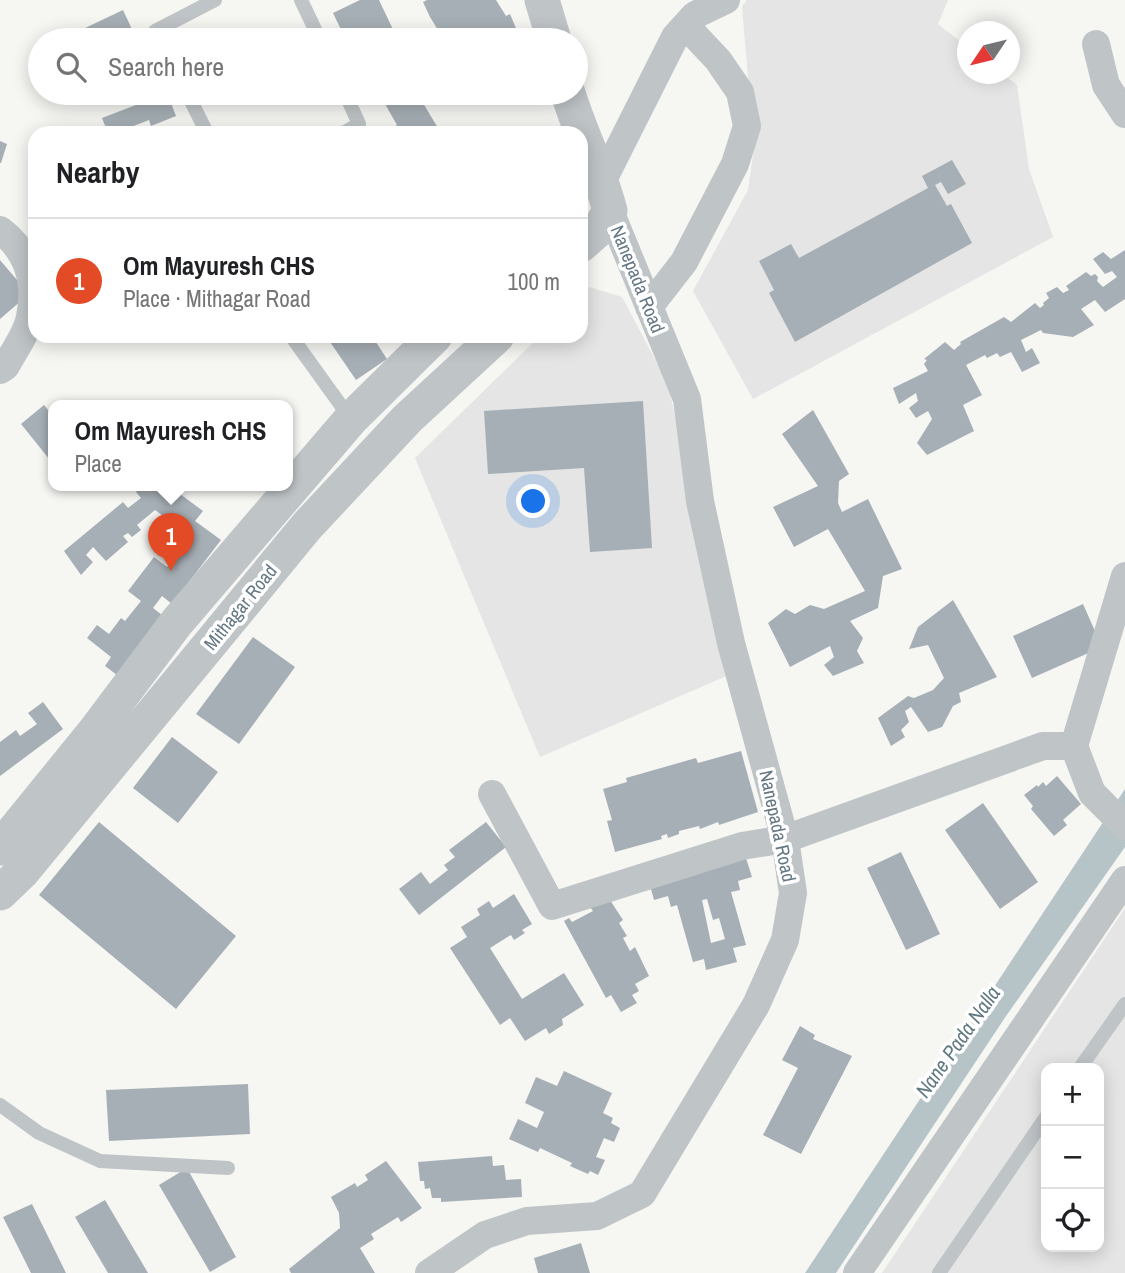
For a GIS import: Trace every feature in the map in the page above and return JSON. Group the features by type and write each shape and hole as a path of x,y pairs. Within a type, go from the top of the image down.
{"street":[{"path":"542,0 550,28"},
{"path":"588,238 598,229 607,195 675,37 695,16 726,0"},
{"path":"649,307 684,262 735,164 747,126 740,92 718,60 686,26"},
{"path":"1096,44 1105,85 1125,114"},
{"path":"572,105 579,126"},
{"path":"588,149 607,195"},
{"name":"Nanepada Road","path":"429,1273 485,1235 527,1221 597,1216 642,1194 756,1005 785,940 793,893 785,839 732,643 700,501 687,399 607,195"},
{"path":"0,230 14,241 28,267"},
{"path":"0,370 6,366 28,323"},
{"name":"Mithagar Road","path":"293,487 351,419 428,343"},
{"name":"Mithagar Road","path":"0,893 23,871 306,526 407,419 489,343"},
{"name":"Mithagar Road","path":"0,848 95,731 177,622 289,491"},
{"path":"1125,576 1074,746 1092,793 1125,826"},
{"path":"492,794 552,906 742,846 785,839 1043,746 1074,746"},
{"path":"857,1273 1125,880"}],"lane":[{"path":"161,28 215,0"},
{"path":"301,0 314,28"},
{"path":"193,105 204,126"},
{"path":"350,105 359,124 355,126"},
{"path":"296,343 351,419"},
{"path":"1084,1063 1125,1004"},
{"path":"0,1105 39,1133 100,1161 228,1168"},
{"path":"939,1273 1041,1124"}],"shaded area":[{"path":"747,0 948,0 938,24 957,39 957,84 1017,85 1029,169 1053,237 753,399 693,291 748,190 754,148 742,6"},
{"path":"588,288 622,297 668,384 731,674 540,757 415,458 533,343 588,343"},
{"path":"1125,908 1125,1273 882,1273"}],"water":[{"name":"Nane Pada Nalla","path":"1125,789 1125,847 1004,1019 836,1273 805,1273"}],"building":[{"path":"360,0 379,0 392,28 340,28 333,13"},
{"path":"496,0 506,16 510,14 516,28 437,28 423,2"},
{"path":"123,10 131,28 85,28"},
{"path":"136,105 172,105 176,116 151,126 149,120 134,126 105,126 102,118"},
{"path":"386,105 424,105 437,126 395,126 397,125"},
{"path":"0,141 7,144 1,163 0,163"},
{"path":"952,160 966,184 948,194 941,182 935,185 947,206 951,204 972,243 795,342 769,293 774,290 759,261 791,244 799,258 928,188 922,176"},
{"path":"1125,250 1125,299 1105,312 1095,300 1081,309 1094,325 1073,337 1043,333 1041,330 1021,340 1026,352 1032,348 1040,363 1022,372 1011,352 1000,357 997,353 987,358 985,355 966,365 982,395 963,405 974,431 927,455 917,443 932,419 928,411 916,418 909,408 918,401 916,393 899,404 893,388 928,371 924,364 927,360 924,359 945,342 954,350 960,342 1004,317 1011,322 1035,303 1040,308 1049,298 1046,293 1057,287 1063,293 1069,290 1066,286 1086,272 1091,276 1095,274 1103,287 1117,277 1112,271 1105,274 1093,259 1103,252 1111,259"},
{"path":"0,260 28,295 0,319"},
{"path":"331,343 377,343 387,359 356,380"},
{"path":"643,401 652,548 590,552 584,468 488,474 484,411"},
{"path":"44,405 48,410 48,458 21,424"},
{"path":"813,410 849,474 839,481 838,503 842,512 868,499 902,569 883,576 878,608 850,621 863,638 857,651 864,663 833,676 824,665 834,657 830,646 790,667 768,623 786,609 795,614 810,605 824,609 865,591 828,529 794,547 773,507 818,486 782,434"},
{"path":"176,491 203,511 195,521 221,540 172,604 162,596 153,608 167,619 121,678 105,666 111,657 87,638 97,625 109,634 121,618 125,621 141,601 128,591 154,557 167,567 190,536 155,510 137,525 141,530 132,537 128,533 123,536 128,542 106,561 93,547 86,555 93,562 81,575 64,551 123,502 128,508 141,498 136,492"},
{"path":"953,600 997,677 959,693 961,702 953,706 942,727 928,732 911,707 905,711 909,722 901,730 905,737 891,746 878,718 908,696 914,698 933,690 944,678 928,645 909,649 918,627"},
{"path":"1083,604 1102,647 1032,678 1013,636"},
{"path":"253,637 295,667 239,744 196,714"},
{"path":"43,702 63,729 0,776 0,742 16,730 20,736 37,724 28,713"},
{"path":"172,737 218,772 178,823 133,788"},
{"path":"741,751 758,812 719,825 718,822 700,829 699,826 679,831 679,834 668,838 667,834 661,836 662,839 615,852 607,821 612,820 603,789 627,782 626,778 696,758 698,763"},
{"path":"1057,776 1081,804 1063,820 1067,825 1054,836 1031,809 1033,806 1024,795 1043,782 1046,786"},
{"path":"983,803 1038,882 1000,909 945,830"},
{"path":"99,822 236,936 176,1009 39,895"},
{"path":"486,822 506,847 419,915 399,889 421,872 430,884 448,870 444,865 455,857 449,850"},
{"path":"901,852 940,934 906,950 867,868"},
{"path":"746,858 752,877 738,881 740,890 731,892 746,945 733,948 737,962 706,970 704,959 693,962 677,905 671,907 668,896 654,900 649,882","holes":["707,899 713,920 719,918 725,939 711,943 702,900"]},
{"path":"514,894 532,924 522,930 525,933 514,940 511,935 490,948 522,999 564,973 584,1005 562,1019 563,1025 549,1034 546,1028 525,1041 510,1018 500,1025 450,948 467,937 461,927 480,915 477,909 489,901 493,908"},
{"path":"608,897 623,920 619,923 627,936 623,938 630,951 635,947 649,976 635,984 639,991 632,995 637,1003 621,1012 611,995 606,998 564,921 569,918 572,922 593,911 590,907"},
{"path":"800,1026 815,1035 813,1039 852,1056 801,1154 763,1135 798,1068 782,1060"},
{"path":"564,1071 612,1093 603,1113 613,1118 611,1123 620,1128 614,1142 604,1138 596,1157 605,1160 598,1175 590,1171 588,1174 570,1166 572,1163 540,1148 538,1152 509,1139 518,1119 537,1128 544,1112 525,1103 536,1077 557,1086"},
{"path":"248,1084 250,1134 109,1141 106,1090"},
{"path":"492,1156 493,1166 504,1165 506,1180 521,1179 522,1197 441,1202 441,1198 432,1198 430,1188 425,1189 424,1181 420,1181 418,1162"},
{"path":"386,1161 422,1208 401,1222 398,1217 371,1234 374,1239 360,1248 375,1273 291,1273 289,1269 340,1228 339,1213 331,1197 355,1183 357,1187 368,1180 365,1175"},
{"path":"187,1168 236,1257 210,1272 159,1185"},
{"path":"105,1200 148,1273 108,1273 75,1217"},
{"path":"32,1204 66,1273 31,1273 3,1217"},
{"path":"581,1243 590,1273 538,1273 534,1258"}],"place":[{"name":"Om Mayuresh CHS","path":"171,571"}]}
